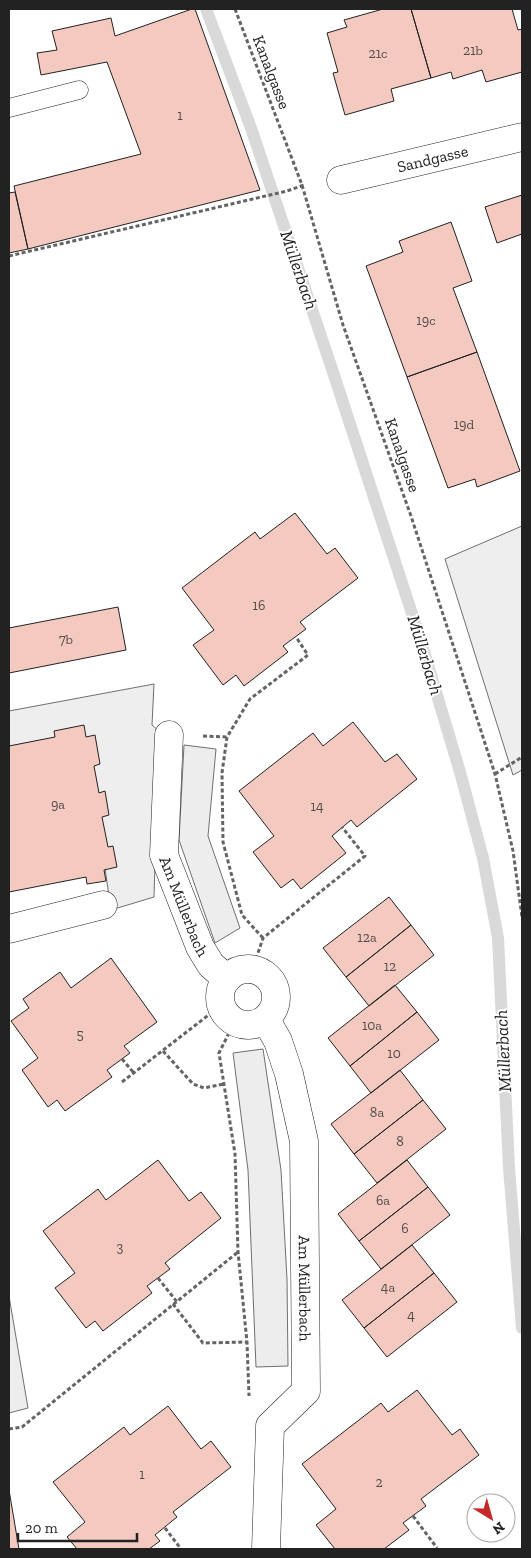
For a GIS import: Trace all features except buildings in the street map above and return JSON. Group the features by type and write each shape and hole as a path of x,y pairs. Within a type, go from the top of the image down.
{"street":[{"name":"Sandgasse","path":"342,180 522,137"},
{"name":"Am Müllerbach","path":"169,735 164,855 200,947 211,965 240,974 262,972 271,980 276,990 276,1001 266,1020 278,1041 289,1074 304,1141 306,1392 270,1426"},
{"path":"9,929 103,905"},
{"path":"240,974 220,994 228,1014 245,1025 256,1024 266,1020"},
{"path":"266,1549 270,1426"}],"lane":[{"path":"9,108 79,90"}],"path":[{"name":"Kanalgasse","path":"235,9 302,185 343,325 411,516 495,774 512,851 522,917"},
{"path":"9,256 287,191"},
{"path":"263,938 242,915 223,842 222,773 227,737 250,699 308,655 296,637"},
{"path":"495,774 522,757"},
{"path":"240,974 263,938 365,856 342,827"},
{"path":"122,1082 163,1051 228,1014"},
{"path":"228,1014 219,1053 235,1154 238,1252 250,1410 270,1426"},
{"path":"163,1051 193,1084 204,1088 224,1084"},
{"path":"122,1059 134,1073"},
{"path":"9,1429 22,1426 238,1252"},
{"path":"158,1278 203,1343 246,1342"},
{"path":"413,1516 437,1549"},
{"path":"165,1528 180,1549"}],"shaded area":[{"path":"522,526 522,770 513,775 445,559"},
{"path":"154,684 152,725 159,731 154,897 111,910 86,737 9,751 9,711"},
{"path":"184,745 216,749 208,836 240,928 215,943 179,840"},
{"path":"263,1049 281,1170 287,1279 288,1366 256,1367 248,1170 233,1053"},
{"path":"9,1296 28,1408 9,1413"}],"waterway":[{"name":"Müllerbach","path":"206,9 251,128 419,635 460,772 483,858 498,938 509,1168 522,1328"}]}
